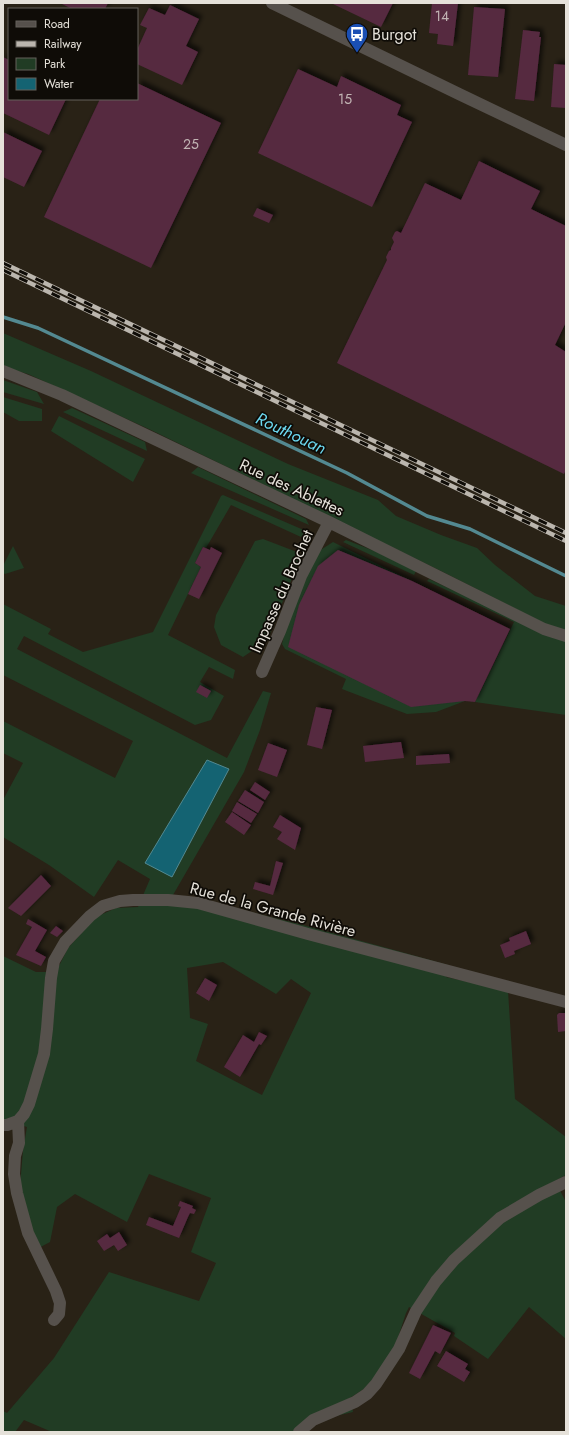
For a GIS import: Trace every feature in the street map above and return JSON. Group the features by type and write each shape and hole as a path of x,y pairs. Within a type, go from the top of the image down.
{"street":[{"path":"272,3 566,144"},
{"name":"Rue des Ablettes","path":"3,371 62,395 329,522 544,629 566,636"},
{"name":"Impasse du Brochet","path":"262,672 280,631 301,576 329,522"},
{"name":"Rue de la Grande Rivière","path":"18,1121 24,1114 29,1104 44,1054 54,961 65,942 90,916 103,906 120,901 168,900 198,903 308,934 566,1002"},
{"path":"3,1125 18,1121 19,1143 15,1156 14,1174 28,1233 56,1291 60,1303 59,1314 54,1320"},
{"path":"299,1432 313,1420 355,1402 367,1394 376,1384 399,1349 416,1311 436,1281 454,1260 500,1218 539,1195 566,1182"}],"green space":[{"path":"3,333 91,371 288,464 378,500 396,516 477,548 495,565 535,596 566,606 566,715 475,702 514,622 427,581 429,579 489,607 520,611 151,430 28,374 3,367"},
{"path":"3,380 37,392 44,404 3,392"},
{"path":"3,397 42,409 42,421 19,421 3,412"},
{"path":"72,408 145,442 147,451 63,412"},
{"path":"59,416 145,459 133,482 51,431"},
{"path":"198,467 306,519 309,525 191,473"},
{"path":"223,495 306,531 301,537 231,505 206,548 203,547 195,563 201,567 168,635 235,670 233,679 209,667 200,682 224,696 211,720 195,725 24,636 17,649 227,758 263,691 271,693 260,730 244,772 173,895 277,918 448,965 446,977 508,991 515,1099 566,1137 566,1175 555,1181 566,1202 566,1339 529,1307 488,1359 454,1336 455,1333 409,1307 394,1350 367,1387 350,1398 353,1412 318,1420 306,1432 52,1432 24,1420 15,1432 3,1432 3,1411 7,1413 54,1358 109,1272 199,1301 216,1263 191,1252 211,1198 149,1174 127,1222 75,1194 57,1207 50,1242 33,1251 20,1186 23,1150 27,1127 3,1120 3,956 36,972 56,972 68,948 96,917 116,908 138,907 150,879 118,860 94,897 49,865 3,837 3,800 23,763 3,753 3,721 115,778 133,741 3,675 3,604 51,629 48,634 83,652 153,632 221,496","holes":["208,761 229,769 172,877","223,962 276,994 291,979 311,993 262,1095 196,1061 208,1024 190,1018 187,968"]},
{"path":"263,539 297,552 300,558 267,641 243,657 221,645 214,627 216,615 255,541"},
{"path":"346,540 377,552 416,571 414,575 343,542"},
{"path":"333,542 412,581 465,701 436,712 407,714 342,689 346,679 285,649 282,644 289,614 319,551"},
{"path":"13,546 24,568 5,574 3,573 3,566"}],"water":[{"path":"207,760 229,769 172,877 145,863"}],"building":[{"path":"60,3 108,3 106,8 70,8"},
{"path":"331,3 393,3 381,27"},
{"path":"432,3 458,3 453,46 437,44 438,34 429,33"},
{"path":"170,5 199,19 186,46 198,52 182,85 138,64 138,48 147,28 140,25 149,8 165,15"},
{"path":"474,7 505,9 498,77 468,75"},
{"path":"523,30 540,32 539,37 541,37 534,101 515,99"},
{"path":"3,57 8,60 8,100 66,100 49,135 3,113"},
{"path":"554,64 566,65 566,108 551,107"},
{"path":"298,69 337,87 341,76 401,105 397,115 412,122 372,207 258,153"},
{"path":"138,83 221,123 151,268 44,217 100,100 138,100"},
{"path":"3,132 42,151 24,187 3,177"},
{"path":"479,161 540,191 531,209 566,226 566,322 555,345 566,352 566,470 564,474 337,363 387,260 386,257 394,242 392,238 395,232 397,231 401,233 425,183 461,200"},
{"path":"257,208 273,215 269,223 253,216"},
{"path":"203,547 210,550 211,547 222,553 199,599 188,594 201,567 195,563"},
{"path":"338,550 412,581 510,629 475,702 465,701 411,707 288,647 299,605 318,566"},
{"path":"200,685 211,691 207,698 196,692"},
{"path":"316,707 332,710 322,749 307,745"},
{"path":"401,742 404,758 365,762 363,746"},
{"path":"268,743 287,750 277,777 258,770"},
{"path":"449,754 450,763 416,765 416,756"},
{"path":"255,782 270,792 265,800 250,790"},
{"path":"245,790 264,802 258,813 238,801"},
{"path":"237,802 257,814 251,823 232,811"},
{"path":"232,812 251,825 244,835 225,822"},
{"path":"280,815 301,828 295,850 277,839 282,832 273,827"},
{"path":"276,861 283,863 273,895 253,889 255,882 270,886"},
{"path":"41,875 51,886 21,916 8,908"},
{"path":"28,919 47,930 35,951 46,957 41,966 16,955 32,927 26,924"},
{"path":"56,926 63,931 57,937 50,933"},
{"path":"526,931 531,944 514,951 515,954 505,958 500,945 510,941 509,938"},
{"path":"205,978 217,985 209,1001 196,993"},
{"path":"559,1013 566,1013 566,1031 558,1032 557,1015"},
{"path":"259,1032 267,1036 261,1045 259,1044 240,1077 224,1067 243,1035 254,1042"},
{"path":"180,1201 193,1206 192,1208 196,1210 194,1214 190,1213 179,1238 146,1225 149,1217 173,1226 181,1207 178,1206"},
{"path":"119,1232 127,1245 118,1251 114,1245 104,1251 97,1241 107,1234 110,1238"},
{"path":"433,1325 451,1333 440,1354 435,1351 420,1379 409,1373"},
{"path":"446,1351 468,1364 465,1369 470,1372 464,1382 437,1366"}],"waterway":[{"name":"Routhouan","path":"3,317 38,328 347,473 427,516 470,529 566,576"}],"railway":[{"path":"3,263 566,533"},
{"path":"3,270 566,541"}],"place":[{"name":"Burgot","path":"357,54"}]}
